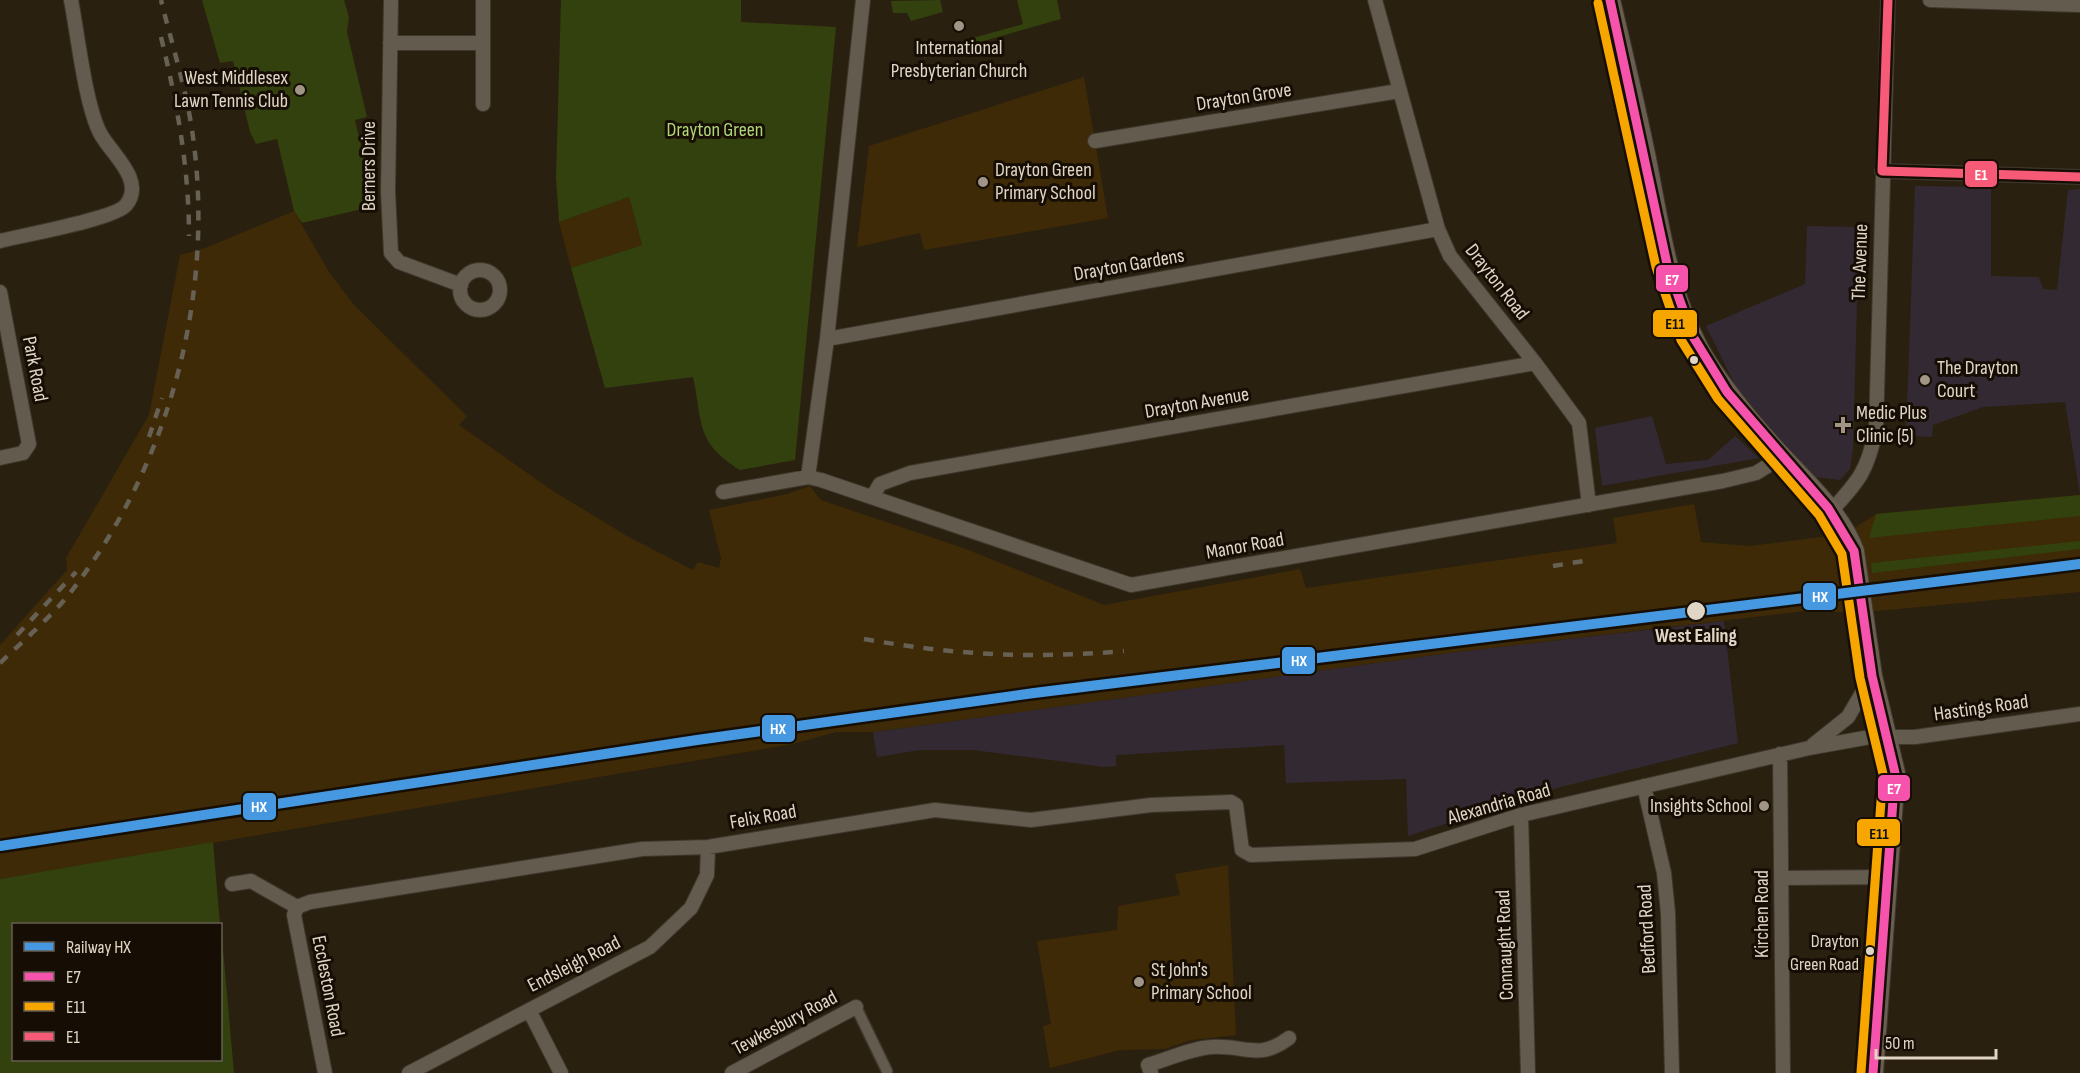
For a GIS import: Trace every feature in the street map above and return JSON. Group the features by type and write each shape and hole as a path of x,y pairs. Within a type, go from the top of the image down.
{"main road":[{"path":"1610,0 1633,95 1667,267 1681,315 1705,359 1730,396 1831,511 1847,534 1854,551 1872,676 1895,773 1890,877 1873,1073"}],"street":[{"path":"0,241 115,213 130,198 132,184 128,173 108,148 94,118 71,0"},
{"name":"Berners Drive","path":"391,0 388,192 391,253 399,262 461,285"},
{"path":"483,0 483,104"},
{"path":"808,477 827,339 863,0"},
{"name":"Drayton Road","path":"1375,0 1438,230 1450,256 1535,363 1579,423 1589,505"},
{"name":"The Avenue","path":"1831,511 1859,482 1872,452 1876,429 1888,0"},
{"path":"1930,0 2080,5"},
{"path":"390,43 483,43"},
{"name":"Drayton Grove","path":"1095,141 1399,91"},
{"path":"1882,171 2080,177"},
{"name":"Drayton Gardens","path":"827,339 1438,230"},
{"name":"Park Road","path":"0,292 29,444 23,453 0,458"},
{"name":"Drayton Avenue","path":"873,496 880,484 910,473 1535,363"},
{"name":"Manor Road","path":"723,492 808,477 873,496 1131,585 1724,482 1756,473 1782,457"},
{"name":"Alexandria Road","path":"1809,748 1848,717 1872,676"},
{"name":"Hastings Road","path":"1888,738 1935,734 2080,714"},
{"name":"Alexandria Road","path":"1236,805 1240,845 1242,850 1251,855 1415,849 1521,815 1780,754 1870,737 1888,738"},
{"name":"Kirchen Road","path":"1780,754 1783,1073"},
{"name":"Bedford Road","path":"1644,786 1664,873 1668,913 1672,1073"},
{"name":"Felix Road","path":"297,907 320,900 642,849 708,847 935,810 1031,820 1151,805 1223,801 1236,805"},
{"name":"Connaught Road","path":"1521,815 1528,1073"},
{"name":"Endsleigh Road","path":"409,1073 650,946 677,924 691,908 707,875 708,847"},
{"path":"1781,878 1890,877"},
{"path":"232,884 251,880 297,907"},
{"name":"Eccleston Road","path":"297,907 294,915 325,1073"},
{"path":"856,1007 887,1071"},
{"name":"Tewkesbury Road","path":"732,1073 856,1007"},
{"path":"529,1010 561,1073"},
{"path":"1150,1069 1211,1047 1265,1051 1274,1049 1289,1038"}],"shaded area":[{"name":"Drayton Green Primary School","path":"1084,77 1108,218 924,250 920,233 857,247 869,146"},
{"path":"1915,186 1991,187 1991,276 2039,277 2043,289 2057,290 2068,190 2080,189 2080,495 2065,402 1983,407 1933,425 1932,437 1906,436"},
{"path":"629,197 642,245 571,268 559,222"},
{"path":"294,211 329,272 354,305 467,416 459,425 550,489 627,536 693,570 698,562 719,568 721,558 709,510 787,494 810,486 821,500 966,549 1104,605 1300,569 1306,588 1617,543 1613,518 1694,504 1701,542 1749,546 1845,534 1876,514 2080,495 2080,592 1855,613 1833,612 1831,608 1457,652 873,732 836,732 793,744 0,879 0,645 67,570 66,558 149,415 180,255 205,248"},
{"path":"1807,226 1859,227 1853,448 1850,469 1840,480 1809,476 1735,385 1706,326 1805,284"},
{"path":"1652,416 1666,464 1708,460 1735,436 1759,458 1602,486 1595,428"},
{"path":"1724,621 1738,743 1557,788 1408,836 1406,779 1286,783 1284,745 1116,755 1116,766 1104,767 973,750 920,750 877,757 873,732 1457,652"},
{"name":"St John's Primary School","path":"1228,865 1236,1035 1191,1040 1165,1049 1120,1050 1050,1068 1043,1026 1051,1024 1037,941 1117,930 1118,906 1180,895 1175,874"}],"green space":[{"name":"West Middlesex Lawn Tennis Club","path":"202,0 344,0 349,17 347,32 367,117 355,120 375,206 302,223 294,211 277,139 256,144 250,132 233,61 220,63"},
{"name":"Drayton Green","path":"561,0 741,0 741,22 836,27 795,460 740,470 725,460 715,450 703,430 693,377 605,388 571,268 642,245 629,197 559,222 556,177"},
{"path":"940,0 943,12 911,21 907,13 893,13 891,1"},
{"path":"1017,0 1057,0 1061,19 924,58 922,52 1023,24"},
{"path":"2080,495 2080,516 1869,538 1876,514"},
{"path":"2080,541 2080,549 1872,573 1871,563"},
{"path":"213,842 220,923 12,923 12,1061 222,1061 222,937 234,1073 0,1073 0,879"}],"railway":[{"path":"0,663 63,602 105,543 134,491 158,435 177,377 190,318 197,257 198,197 190,120 161,0"},
{"path":"161,37 181,135 187,185 189,236"},
{"path":"149,437 162,398"},
{"path":"1553,566 1590,560"},
{"path":"17,635 76,572"},
{"path":"864,639 930,649 994,654 1058,655 1124,651"}],"rail line":[{"name":"HX","path":"0,846 697,740 1034,693 2080,564"}],"transit line":[{"name":"E7","path":"1610,0 1667,264 1692,335 1727,392 1828,508 1854,551 1872,676 1895,773 1873,1073"},
{"name":"E1","path":"1882,171 1888,0"},
{"name":"E11","path":"1598,3 1656,267 1681,340 1718,399 1819,515 1842,554 1860,678 1883,774 1861,1072"},
{"name":"E1","path":"1882,171 2080,177"}],"place":[{"name":"International Presbyterian Church","path":"959,26"},
{"name":"West Middlesex Lawn Tennis Club","path":"300,90"},
{"name":"Drayton Green Primary School","path":"983,182"},
{"name":"The Drayton Court","path":"1925,380"},
{"name":"Medic Plus Clinic (5)","path":"1843,425"},
{"name":"West Ealing","path":"1696,611"},
{"name":"Insights School","path":"1764,806"},
{"name":"Drayton Green Road","path":"1870,951"},
{"name":"St John's Primary School","path":"1139,982"}]}
